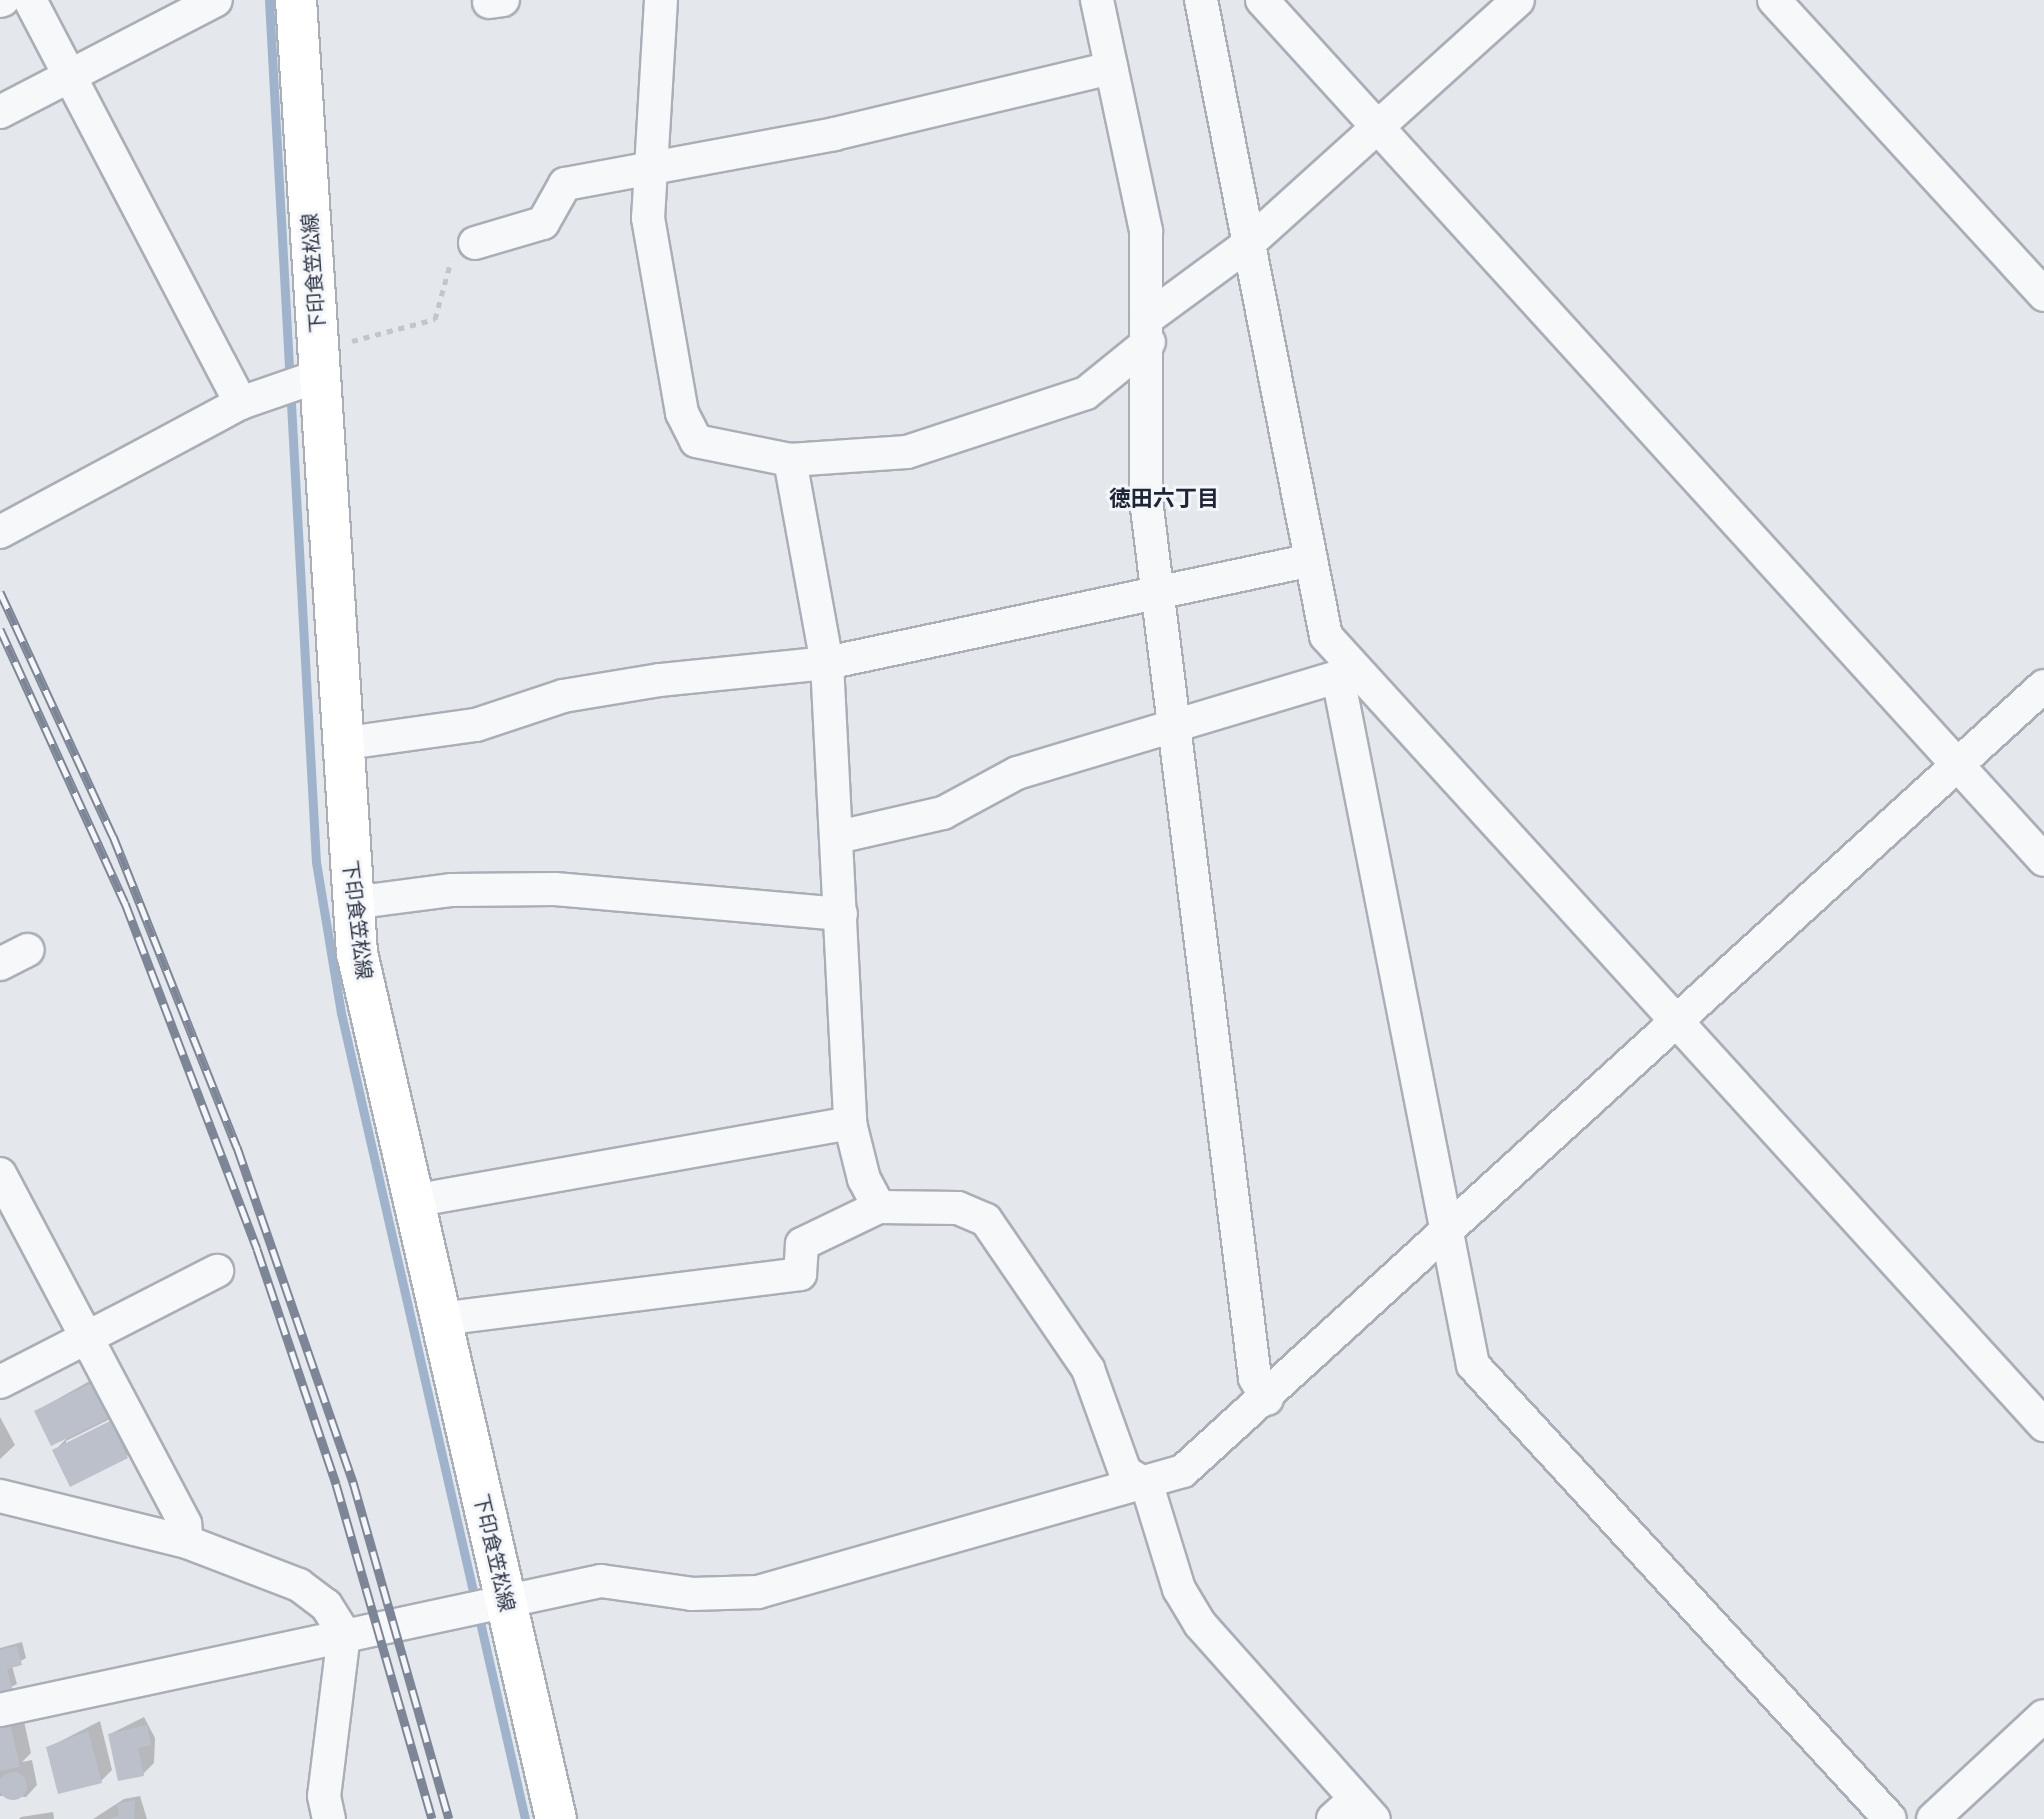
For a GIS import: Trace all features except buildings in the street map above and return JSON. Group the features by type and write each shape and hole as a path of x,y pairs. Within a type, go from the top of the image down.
{"main road":[{"name":"下印食笠松線","path":"296,0 352,903 498,1600 556,1819"}],"street":[{"path":"30,0 250,400"},
{"path":"0,112 216,0"},
{"path":"661,0 661,92 647,165 648,218 682,413 696,441 790,460 907,452 988,430 1086,393 1149,330 1518,0"},
{"path":"1097,0 1146,231 1149,330 1146,500 1171,725 1255,1378 1267,1399"},
{"path":"1201,0 1326,636 1344,671 1676,1024 2044,1425"},
{"path":"1262,0 2044,860"},
{"path":"1774,0 2044,295"},
{"path":"475,243 543,223 565,184 647,165 834,134 1111,68"},
{"path":"0,532 250,400 318,368"},
{"path":"790,460 827,663 850,1123 879,1207"},
{"path":"340,744 476,725 563,696 660,680 827,663 1311,560"},
{"path":"838,837 943,813 1017,773 1344,671"},
{"path":"1344,671 1473,1365 1890,1819"},
{"path":"0,1710 448,1609 601,1581 692,1594 758,1592 1147,1485 1200,1460 2044,686"},
{"path":"352,903 452,890 555,889 841,914"},
{"path":"0,964 28,950"},
{"path":"413,1201 850,1123"},
{"path":"0,1174 185,1524 187,1542"},
{"path":"440,1319 800,1274 802,1244 879,1207 958,1208 986,1220 1088,1369 1125,1472 1147,1485 1179,1589 1200,1624 1354,1812"},
{"path":"0,1382 217,1271"},
{"path":"0,1496 187,1542 299,1585 326,1605 344,1634 324,1796 329,1819"},
{"path":"1933,1819 2044,1716"}],"path":[{"path":"318,368 435,319 454,250 475,243"}],"waterway":[{"path":"269,0 316,862 341,1013 525,1819"}],"railway":[{"path":"0,592 113,836 237,1147 353,1482 449,1819"},
{"path":"0,629 125,903 257,1249 336,1484 432,1819"}],"district":[{"name":"徳田六丁目","path":"1164,500"}]}
